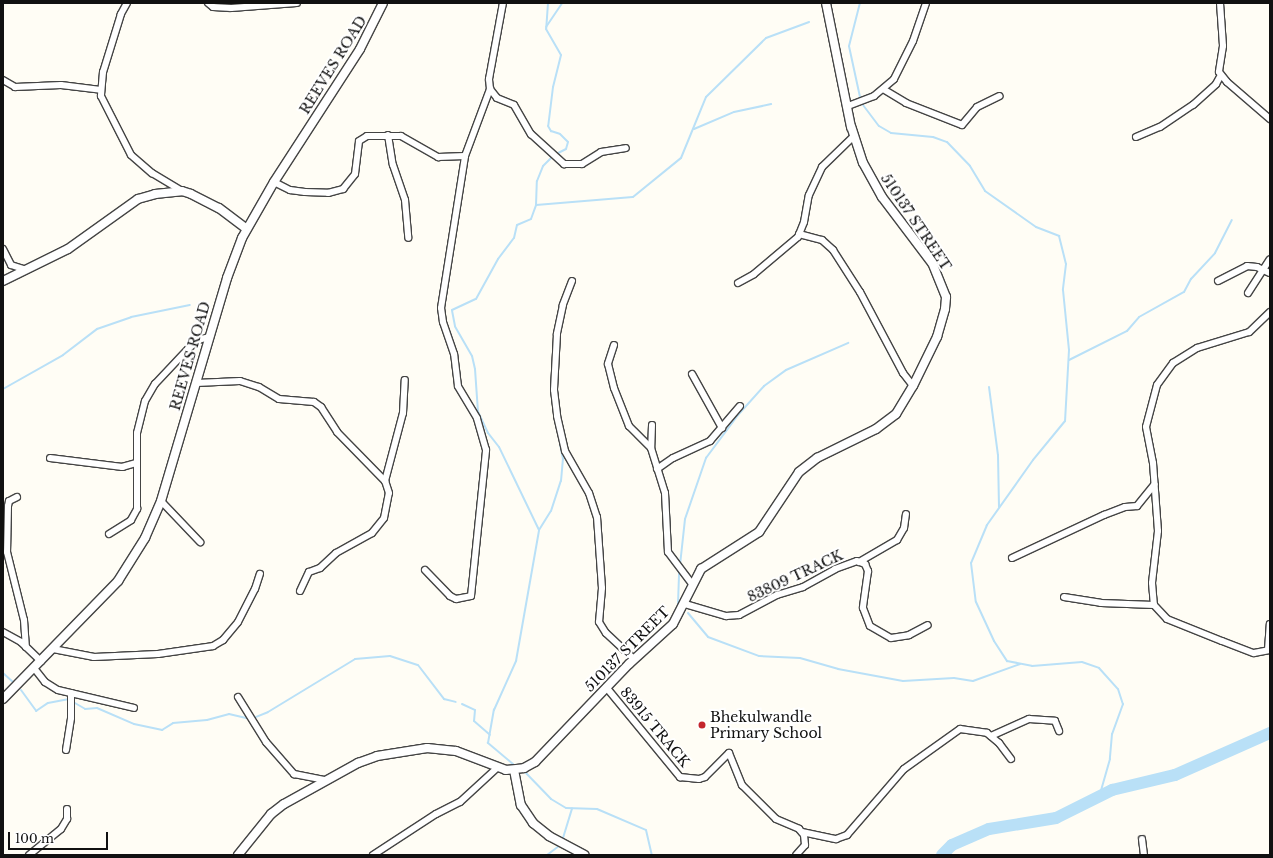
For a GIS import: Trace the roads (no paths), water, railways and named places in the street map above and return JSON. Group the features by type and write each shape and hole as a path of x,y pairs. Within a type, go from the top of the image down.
{"street":[{"path":"208,3 213,7 231,8 297,3"},
{"name":"REEVES ROAD","path":"3,699 118,581 145,538 161,501 209,337 233,260 246,228 360,49 383,3"},
{"path":"425,570 450,596 456,599 471,596 486,450 477,418 458,386 454,354 443,322 441,308 466,156 490,88 489,79 503,3"},
{"name":"510137 STREET","path":"238,855 271,814 325,780 377,756 427,748 456,751 497,768 514,770 535,762 547,752 606,687 673,624 685,604 692,584 706,565 756,535 799,472 817,458 889,420 913,386 941,327 945,309 945,293 932,263 870,178 854,136 826,3"},
{"path":"848,106 883,89 900,70 926,3"},
{"path":"1220,3 1222,46 1218,69 1221,75 1270,119"},
{"path":"124,5 102,72 99,90 113,123 131,155 152,173 182,191 210,203 246,228"},
{"path":"1136,137 1160,127 1193,105 1216,84 1221,75"},
{"path":"3,80 15,87 61,85 99,90"},
{"path":"490,88 497,98 514,106 531,134 564,164 582,164 601,152 626,148"},
{"path":"883,89 906,102 962,126 977,107 1000,96"},
{"path":"274,182 290,190 305,192 328,192 344,189 356,174 360,139 388,135 407,137 426,152 438,157 466,156"},
{"path":"388,135 393,165 405,200 408,238"},
{"path":"738,283 769,262 799,234 808,195 822,167 854,136"},
{"path":"3,281 80,241 138,198 161,193 182,191"},
{"path":"799,234 822,240 833,250 860,292 903,373 913,386"},
{"path":"3,249 11,265 26,270"},
{"path":"1248,293 1270,259"},
{"path":"1218,281 1248,266 1263,269 1270,273"},
{"path":"572,281 563,305 557,334 554,390 557,416 565,451 589,493 598,517 602,588 599,622 606,633 634,660"},
{"path":"1270,312 1249,332 1197,348 1173,363 1164,373 1154,394 1147,416 1146,434 1153,463 1158,531 1152,583 1154,605 1167,619 1254,653 1269,650 1270,624"},
{"path":"109,534 130,520 137,509 137,426 149,394 194,343 209,337"},
{"path":"614,345 608,364 614,388 629,426 651,448"},
{"path":"692,374 722,428"},
{"path":"383,479 403,413 405,380"},
{"path":"196,383 240,381 258,387 279,399 314,402 383,479 388,497 384,518 379,525 364,539 336,553 320,568 309,572 300,591"},
{"path":"657,469 673,458 710,441 740,406"},
{"path":"652,425 651,448 666,502 668,552 692,584"},
{"path":"50,458 122,467 136,463"},
{"path":"1012,558 1104,515 1125,507 1137,506 1155,484"},
{"path":"17,497 9,501 8,506 7,552 24,620 26,647"},
{"path":"161,501 200,542"},
{"path":"859,562 897,540 904,528 906,514"},
{"name":"83809 TRACK","path":"685,604 718,614 736,616 777,595 807,585 835,569 859,562 865,564 868,571 864,613 870,626 879,633 891,638 900,637 928,625"},
{"path":"53,649 102,657 158,654 213,646 223,640 238,622 255,589 260,574"},
{"path":"1064,597 1101,603 1154,605"},
{"path":"3,632 26,647 41,661"},
{"path":"34,668 50,686 134,708"},
{"name":"83915 TRACK","path":"606,687 680,777 706,778 729,753 742,785 776,819 802,832"},
{"path":"66,750 71,718 71,692"},
{"path":"238,697 266,742 294,774 325,780"},
{"path":"991,736 1029,719 1055,721 1058,731"},
{"path":"796,855 805,845 802,832 830,839 841,838 882,796 904,769 945,737 960,729 977,730 991,736 1011,759"},
{"path":"373,855 436,814 460,802 497,768"},
{"path":"514,770 521,805 534,823 548,836 584,855"},
{"path":"29,855 61,829 67,819 67,809"},
{"path":"1142,839 1144,855"}],"waterway":[{"path":"548,3 546,29 561,55 553,87 548,126 551,131 560,134 568,142 566,149 556,154"},
{"path":"546,27 562,3"},
{"path":"860,3 849,46 860,97"},
{"path":"536,205 633,197 681,158 706,97 766,38 809,22"},
{"path":"694,129 734,112 771,104"},
{"path":"863,105 879,126 891,133 933,137 947,142 970,166 985,191 1036,227 1059,236 1066,264 1063,290 1069,350 1065,421 1033,460 987,525 971,563 976,602 994,641 1007,661 1032,666 1082,662 1099,668 1118,689 1123,704 1112,734 1110,759 1099,797"},
{"path":"539,530 499,447 488,433 478,412 475,369 472,356 455,326 452,310 476,299 498,259 514,238 517,225 531,219 536,205 537,181 543,166 551,158"},
{"path":"1069,360 1127,331 1139,317 1184,292 1191,279 1215,253 1232,220"},
{"path":"3,389 63,355 97,329 131,317 190,305"},
{"path":"680,565 685,519 706,458 738,415 764,386 786,370 848,343"},
{"path":"989,387 998,455 999,507"},
{"path":"513,764 488,743 494,710 516,661 539,530 551,511 561,481 563,459 560,443"},
{"path":"678,604 679,570"},
{"path":"688,613 708,637 759,656 800,658 838,669 903,681 954,678 973,681 1020,664"},
{"path":"21,690 36,711 48,703 68,699 85,709 97,708 134,724 162,730 173,723 207,720 229,714 251,719 268,712 355,659 390,656 418,665 444,699 456,702"},
{"path":"3,673 13,682"},
{"path":"462,704 475,710 474,721 490,735"},
{"path":"942,855 952,845 989,829 1056,818 1112,790 1175,775 1270,733"},
{"path":"524,771 551,799 566,808 597,809 646,830 652,855"},
{"path":"563,838 572,808"},
{"path":"547,855 559,846"}],"place":[{"name":"Bhekulwandle Primary School","path":"702,725"}]}
